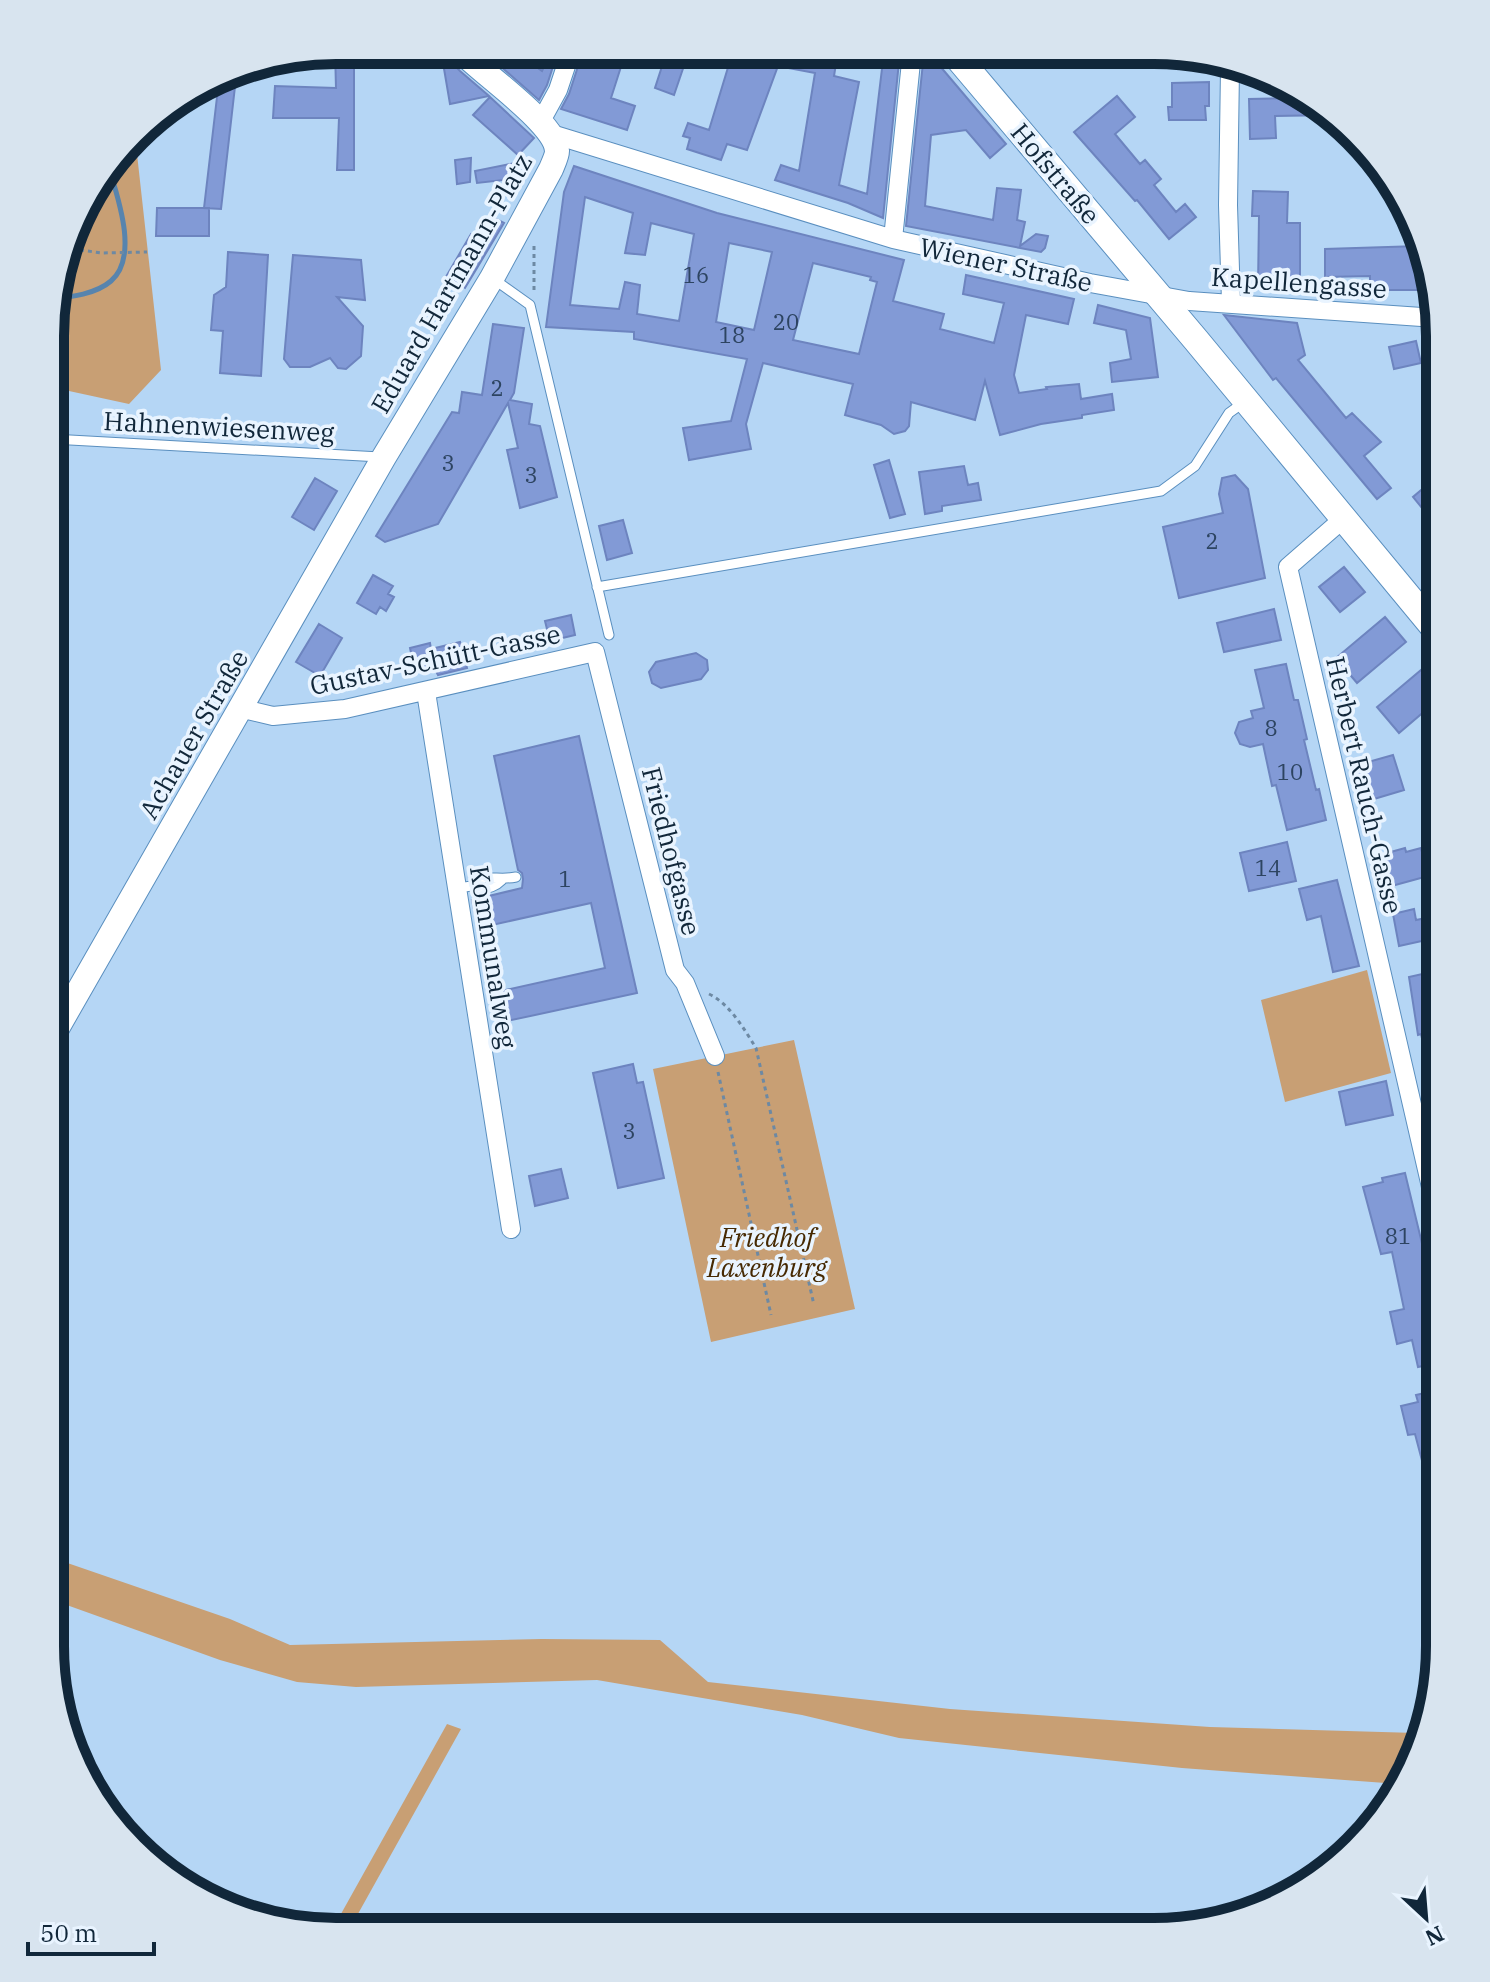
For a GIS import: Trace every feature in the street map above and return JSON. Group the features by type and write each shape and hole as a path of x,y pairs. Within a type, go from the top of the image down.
{"main road":[{"name":"Hofstraße","path":"975,64 1158,295"},
{"path":"1158,295 1426,618"}],"street":[{"name":"Wiener Straße","path":"472,64 547,128 893,239 1158,295"},
{"path":"547,128 567,64"},
{"path":"893,239 911,64"},
{"path":"1231,302 1228,205 1233,76"},
{"name":"Eduard Hartmann-Platz","path":"384,457 492,278 551,169 557,151 547,128"},
{"name":"Kapellengasse","path":"1158,295 1189,301 1425,317"},
{"name":"Achauer Straße","path":"64,1016 384,457"},
{"name":"Herbert Rauch-Gasse","path":"1343,519 1288,567 1425,1138"},
{"name":"Gustav-Schütt-Gasse","path":"239,708 273,716 345,709 595,652"},
{"name":"Friedhofgasse","path":"595,652 675,970 685,983 715,1056"},
{"name":"Kommunalweg","path":"426,692 465,887 511,1229"}],"lane":[{"path":"492,278 530,305 609,635"},
{"path":"597,587 1161,491 1195,466 1229,413 1245,401"},
{"name":"Hahnenwiesenweg","path":"64,440 384,457"},
{"path":"465,887 477,879 516,877"}],"path":[{"path":"530,305 535,286 535,234"},
{"path":"77,253 80,250 147,252"},
{"path":"685,983 718,998 756,1048 814,1305"},
{"path":"715,1056 771,1315"}],"green space":[{"path":"137,152 161,370 129,404 69,391 68,339 64,338 66,301 78,249 100,200"},
{"path":"1367,970 1391,1073 1285,1102 1261,1000"},
{"name":"Friedhof Laxenburg","path":"794,1040 855,1309 711,1342 653,1069"},
{"path":"64,1562 230,1619 290,1645 542,1639 660,1640 708,1682 950,1709 1210,1727 1412,1733 1388,1783 1182,1768 899,1738 802,1715 597,1680 356,1687 297,1682 220,1660 64,1604"},
{"path":"447,1724 461,1729 356,1918 339,1918"}],"building":[{"path":"335,64 354,64 354,170 337,170 339,118 273,118 275,86 336,88"},
{"path":"443,64 453,64 489,96 450,104"},
{"path":"498,64 532,64 542,71 545,64 554,64 539,100"},
{"path":"579,64 622,64 611,98 635,106 627,130 561,109"},
{"path":"663,64 685,64 674,95 655,88"},
{"path":"729,64 836,64 834,76 859,82 839,185 867,194 883,64 899,64 883,218 848,203 775,180 781,165 799,171 815,73 778,66 747,150 727,144 721,160 687,149 690,138 683,136 688,123 709,130"},
{"path":"923,64 938,64 1006,144 990,158 966,130 931,135 925,206 993,220 997,188 1021,190 1017,220 1025,222 1020,246 1036,234 1048,236 1041,252 906,226"},
{"path":"1209,82 1206,120 1169,120 1172,83"},
{"path":"235,84 221,209 204,208 218,92"},
{"path":"1117,96 1135,117 1115,134 1140,164 1145,160 1161,179 1154,185 1176,212 1185,204 1196,217 1169,239 1074,132"},
{"path":"490,97 534,138 518,155 473,115"},
{"path":"1286,98 1312,115 1275,116 1276,138 1250,139 1249,99"},
{"path":"471,158 470,182 457,184 455,160"},
{"path":"515,163 518,175 511,176 512,179 477,183 475,171"},
{"path":"574,166 717,213 904,260 893,301 944,314 940,329 994,343 1004,303 963,294 966,275 1074,299 1068,324 1026,315 1014,375 1019,393 1079,384 1081,399 1112,394 1114,410 1000,435 985,381 975,420 911,402 909,426 905,431 894,434 881,425 845,415 853,384 763,363 746,424 751,449 689,460 683,428 731,421 747,359 634,339 634,332 546,327 564,192","holes":["585,197 633,213 625,253 645,255 651,223 694,234 679,321 637,314 640,285 625,282 619,309 570,305","729,243 772,252 754,330 716,322","813,263 871,277 870,280 877,282 859,354 793,340"]},
{"path":"1253,191 1288,192 1287,223 1300,223 1300,287 1258,287 1259,216 1252,216"},
{"path":"157,208 209,208 209,236 156,236"},
{"path":"492,217 504,223 465,288 446,277 471,234 480,238"},
{"path":"1411,246 1422,290 1386,290 1386,295 1370,295 1370,276 1325,277 1325,249"},
{"path":"228,252 268,255 261,376 220,373 223,331 211,330 214,295 226,287"},
{"path":"293,255 361,260 365,300 337,297 363,326 361,356 346,369 338,368 330,358 310,367 290,367 284,359"},
{"path":"1098,305 1150,318 1158,377 1112,382 1110,363 1131,359 1126,330 1094,323"},
{"path":"1224,315 1297,323 1305,355 1298,360 1346,418 1352,413 1381,442 1364,456 1391,488 1377,499 1276,378 1273,380"},
{"path":"493,324 524,328 514,393 510,400 532,404 529,424 540,426 557,497 520,508 507,450 518,448 508,403 438,524 385,542 376,536 452,412 459,413 462,392 482,395"},
{"path":"1416,341 1421,363 1394,369 1389,347"},
{"path":"889,460 905,514 890,518 874,465"},
{"path":"964,466 968,485 978,483 981,500 942,506 942,511 925,514 919,472"},
{"path":"1235,475 1248,489 1265,578 1179,598 1163,527 1223,513 1219,494 1222,478"},
{"path":"315,478 337,491 314,530 292,517"},
{"path":"1426,486 1426,513 1413,497"},
{"path":"623,520 632,553 607,560 599,526"},
{"path":"1344,567 1365,592 1340,612 1319,587"},
{"path":"373,575 393,586 388,594 394,597 386,611 380,607 376,614 357,603"},
{"path":"1274,609 1281,640 1224,652 1217,623"},
{"path":"571,615 575,635 550,641 545,621"},
{"path":"1385,617 1406,642 1357,683 1336,658"},
{"path":"319,624 342,638 320,676 296,662"},
{"path":"460,642 467,668 438,675 434,667 415,672 410,648 430,643 431,649"},
{"path":"696,653 707,660 708,670 701,679 661,688 652,683 649,672 656,662"},
{"path":"1286,664 1294,700 1298,700 1307,739 1304,740 1326,820 1287,830 1276,785 1272,786 1263,744 1250,747 1240,744 1235,733 1239,722 1253,718 1251,711 1264,708 1255,670"},
{"path":"1426,666 1426,710 1399,733 1377,707"},
{"path":"579,736 637,993 498,1023 492,993 605,968 591,903 478,928 472,900 522,888 522,873 518,870 494,756"},
{"path":"1393,755 1404,790 1364,802 1354,766"},
{"path":"1287,842 1296,881 1249,891 1240,853"},
{"path":"1405,848 1406,852 1421,848 1426,877 1388,887 1380,855"},
{"path":"1337,880 1359,966 1333,972 1321,916 1307,920 1299,889"},
{"path":"1414,909 1416,920 1426,918 1426,940 1399,946 1393,914"},
{"path":"1426,973 1425,1054 1421,1034 1418,1035 1409,977"},
{"path":"633,1064 637,1083 643,1082 664,1178 618,1188 593,1073"},
{"path":"1386,1081 1393,1115 1346,1125 1339,1092"},
{"path":"561,1169 568,1198 535,1206 529,1176"},
{"path":"1405,1173 1425,1257 1425,1376 1423,1366 1418,1367 1412,1340 1397,1344 1390,1312 1404,1309 1392,1252 1381,1254 1363,1187 1383,1182 1382,1178"},
{"path":"1425,1393 1425,1473 1415,1434 1408,1435 1401,1406 1418,1402 1416,1395"}],"waterway":[{"path":"67,297 98,289 111,281 119,270 124,257 124,227 113,181"}]}
